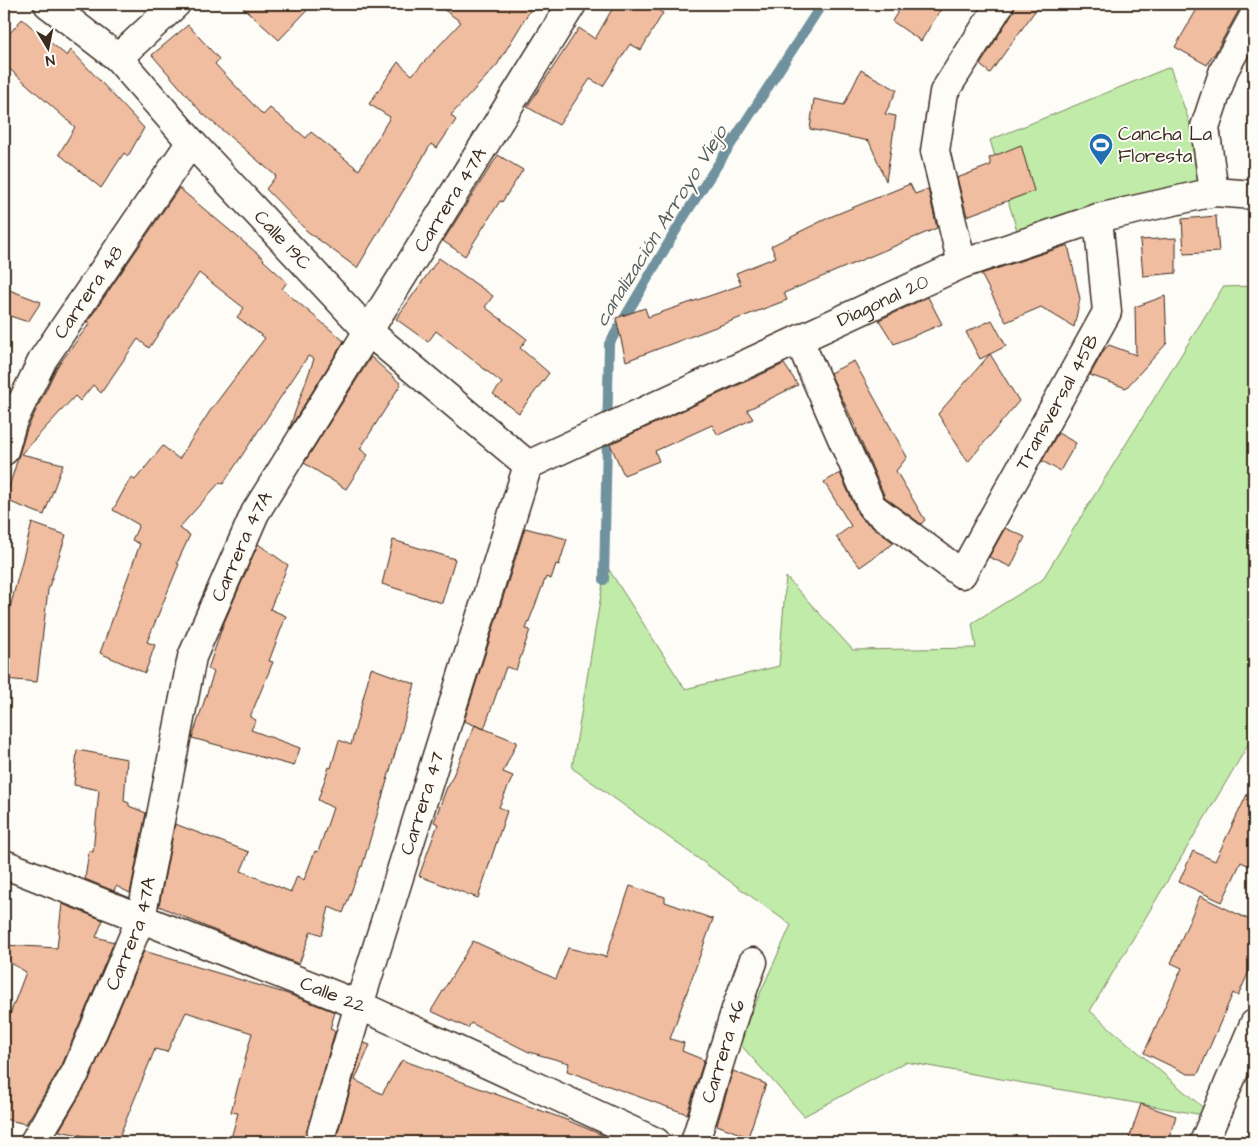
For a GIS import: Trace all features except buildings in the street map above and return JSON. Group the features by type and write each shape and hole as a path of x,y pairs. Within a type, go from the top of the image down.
{"street":[{"name":"Calle 19C","path":"48,4 118,58 190,142 368,331 528,465"},
{"path":"118,58 176,4"},
{"name":"Carrera 47A","path":"34,1142 76,1072 141,918 192,657 255,512 572,4"},
{"path":"962,264 935,150 944,92 1000,4"},
{"path":"1214,192 1205,127 1224,70 1254,16"},
{"name":"Carrera 48","path":"4,451 12,423 43,359 190,142"},
{"name":"Diagonal 20","path":"528,465 962,264 1098,218 1214,192 1254,195"},
{"name":"Transversal 45B","path":"799,340 872,507 962,574 1106,312 1098,218"},
{"name":"Carrera 47","path":"319,1142 359,1004 528,465"},
{"name":"Calle 22","path":"4,864 359,1004 656,1142"},
{"name":"Carrera 46","path":"695,1142 736,1009 753,962"},
{"path":"1204,1142 1254,1024"}],"green space":[{"name":"Cancha La Floresta","path":"1170,67 1214,192 1021,244 990,140"},
{"path":"1254,286 1254,735 1090,1011 1214,1117 906,1062 804,1116 738,1042 791,925 572,768 606,565 685,689 779,666 786,577 853,650 976,648 972,623 1042,580 1223,287"}],"waterway":[{"name":"canalización Arroyo Viejo","path":"604,580 609,344 685,215 822,4"}],"place":[{"name":"Cancha La Floresta","path":"1101,166"}]}
